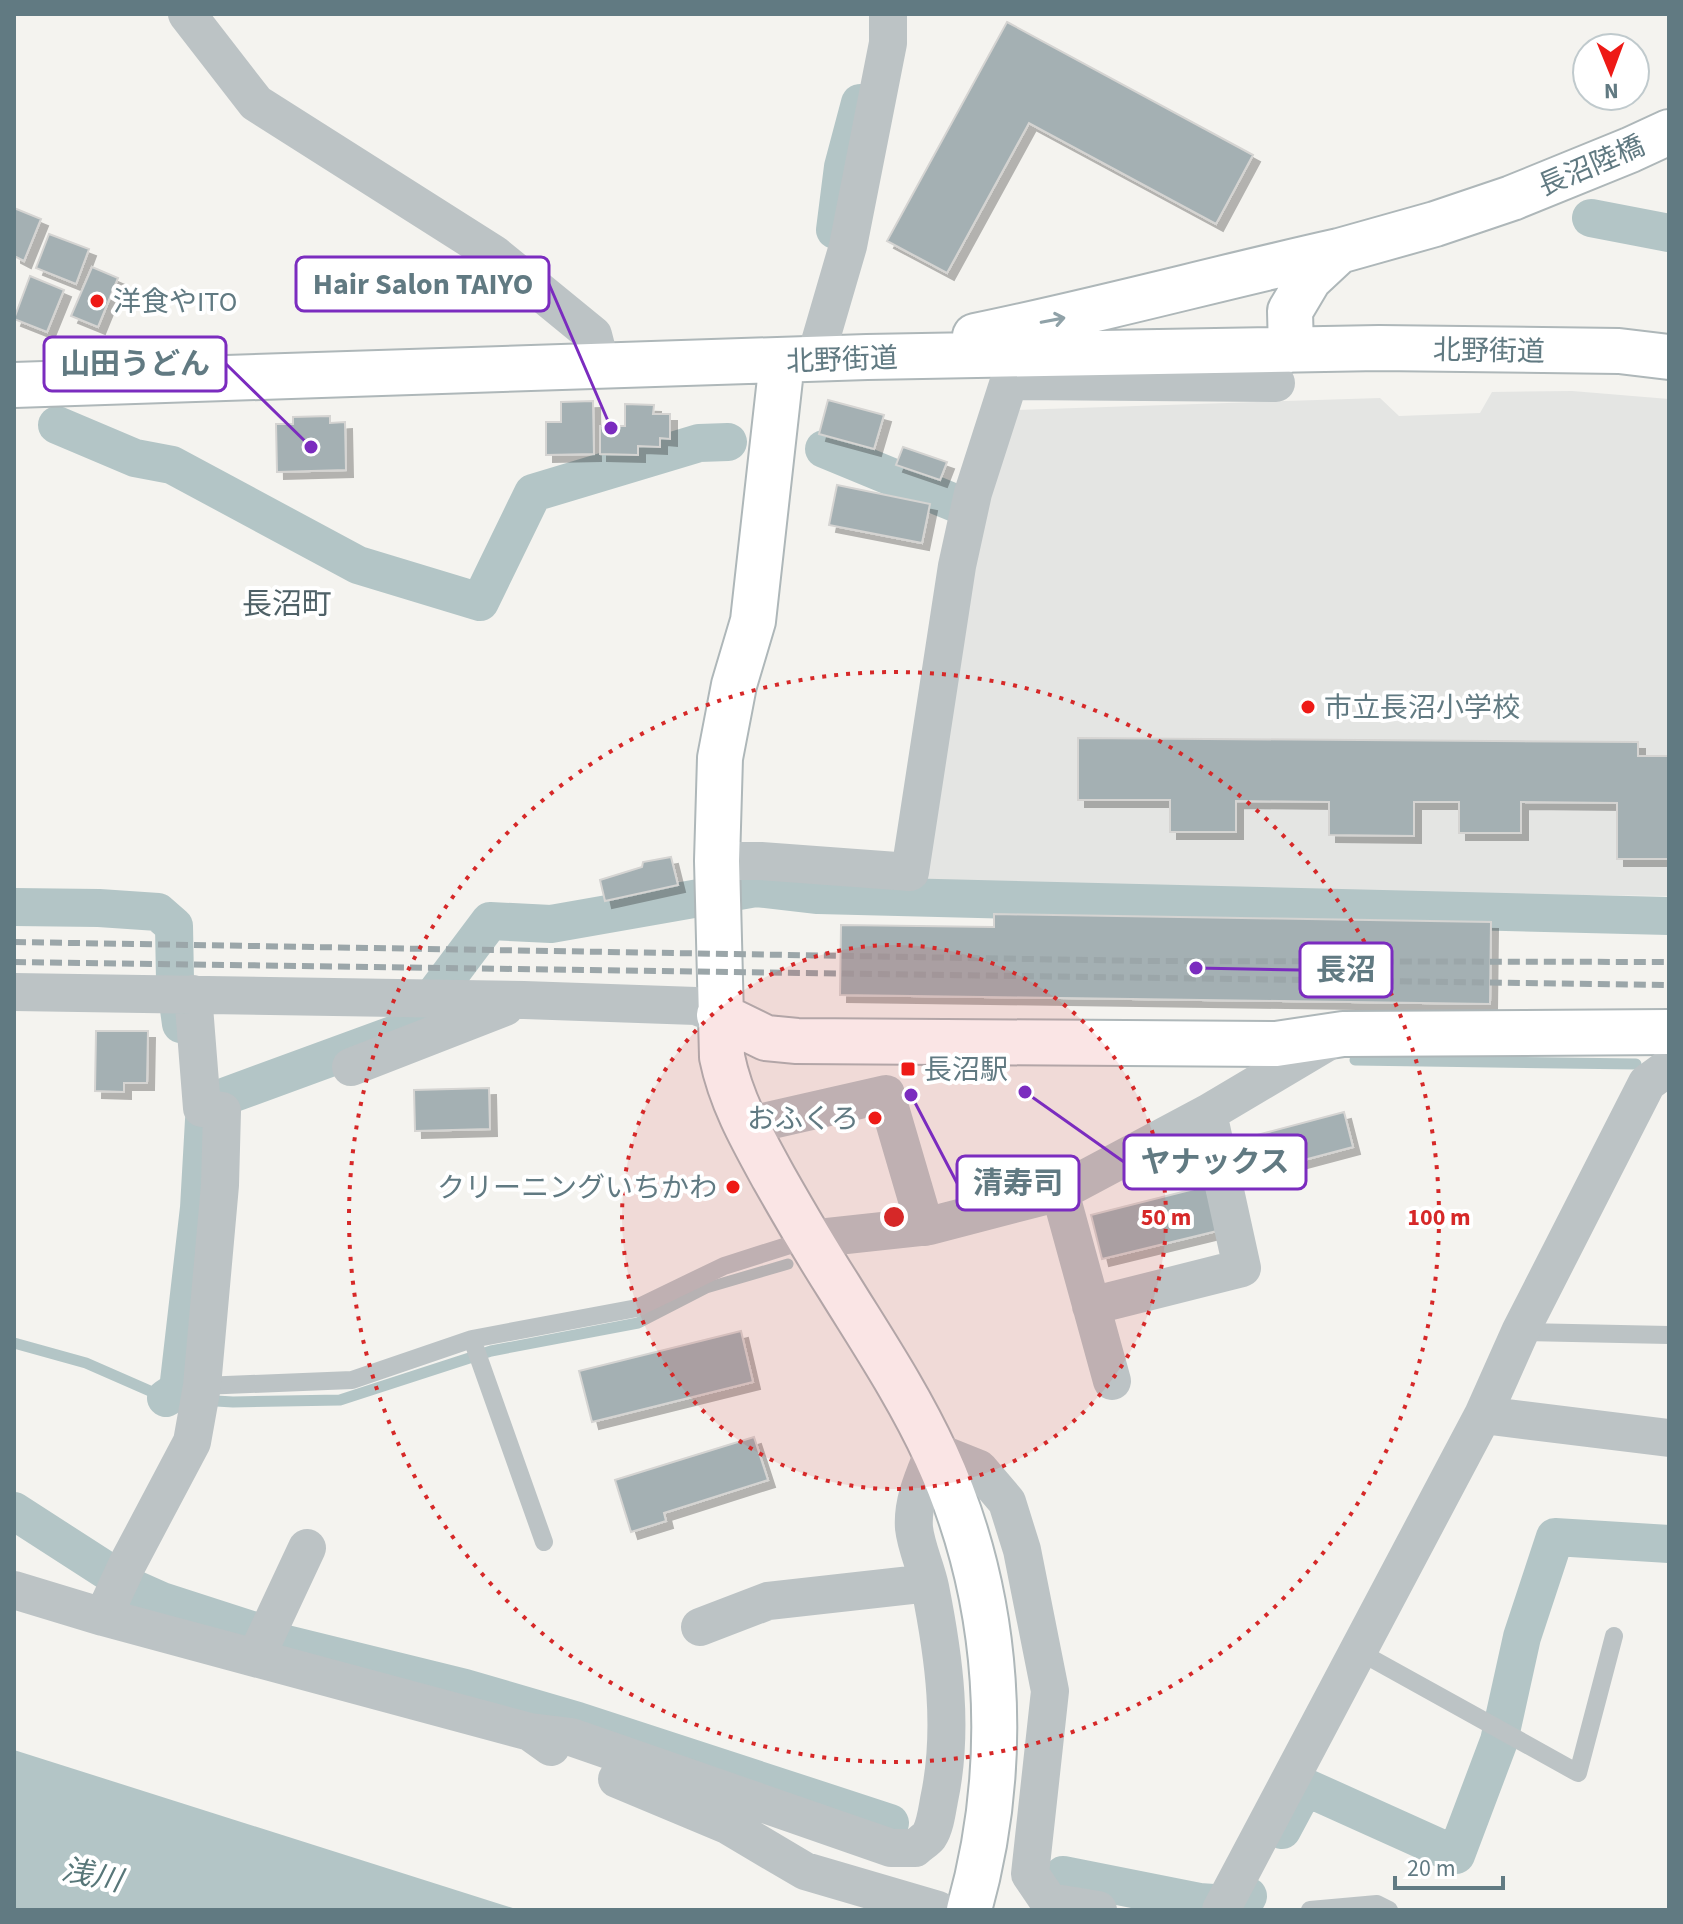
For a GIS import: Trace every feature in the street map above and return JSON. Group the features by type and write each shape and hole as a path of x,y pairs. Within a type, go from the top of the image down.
{"street":[{"path":"187,14 256,103 494,254 593,335 601,366"},
{"path":"888,14 888,43 848,246 799,360 753,621 734,685 720,758 717,861 719,1015 728,1087 745,1126 809,1239 887,1364 934,1451 973,1560 983,1597 995,1713 990,1803 969,1910"},
{"name":"長沼陸橋","path":"867,357 1075,316 1339,251 1512,198 1669,132"},
{"path":"717,861 910,872 957,566 973,493 1009,381 1284,367 1290,311 1309,279 1339,251"},
{"name":"北野街道","path":"14,385 867,357 1284,367 1619,351 1669,357"},
{"path":"14,992 524,1000 696,1006 766,1038 797,1041 1276,1044 1343,1034 1669,1032"},
{"path":"103,1617 192,1442 202,1386 220,1185 222,1111 202,1108 193,994"},
{"path":"351,1067 524,1000"},
{"path":"809,1239 925,1227 1060,1192 1208,1113 1343,1034"},
{"path":"1221,1910 1483,1415 1520,1332 1647,1083 1669,1067"},
{"path":"745,1126 886,1094 925,1227"},
{"path":"1091,1306 1242,1268 1208,1113"},
{"path":"1060,1192 1112,1381"},
{"path":"1483,1415 1669,1438"},
{"path":"14,1590 103,1617 530,1732 571,1737 891,1848 915,1848 930,1835 938,1809 946,1744 944,1671 929,1583 914,1528 918,1490 934,1451"},
{"path":"934,1451 979,1469 1007,1502 1022,1550 1050,1691 1030,1874 1049,1902 1098,1910"},
{"path":"256,1657 307,1548"},
{"path":"700,1627 768,1601 929,1583"},
{"path":"530,1732 566,1758 727,1825 805,1871 938,1910"}],"lane":[{"path":"202,1386 352,1380 472,1339 637,1308 724,1266 809,1239"},
{"path":"1520,1332 1669,1335"},
{"path":"472,1339 544,1542"},
{"path":"1358,1651 1578,1773 1614,1636"},
{"path":"1310,1910 1377,1904 1389,1910"}],"shaded area":[{"name":"市立長沼小学校","path":"1572,391 1669,399 1669,896 918,887 976,527 1014,410 1380,398 1399,416 1480,413 1492,392"}],"water":[{"name":"浅川","path":"14,1750 519,1910 14,1910"}],"building":[{"path":"1007,22 1253,155 1216,224 1029,123 947,273 887,241"},
{"path":"14,208 41,219 24,261 14,256"},
{"path":"49,234 89,249 76,284 36,268"},
{"path":"92,267 118,278 98,327 71,316"},
{"path":"30,276 64,290 47,332 14,319"},
{"path":"828,400 884,415 874,449 819,434"},
{"path":"593,401 594,454 546,455 546,422 561,422 561,402"},
{"path":"625,404 654,405 653,414 670,414 670,439 660,438 660,447 638,446 638,455 600,454 600,426 625,426"},
{"path":"330,416 330,423 345,422 346,470 277,472 276,424 293,424 293,417"},
{"path":"903,447 947,462 940,480 896,465"},
{"path":"837,485 930,504 922,543 829,525"},
{"path":"1078,738 1638,742 1638,756 1669,756 1669,859 1617,859 1617,803 1521,802 1521,833 1459,833 1459,802 1414,802 1414,836 1329,835 1329,802 1236,801 1236,832 1170,832 1170,800 1078,800"},
{"path":"671,857 678,885 605,901 600,880 642,867 643,862"},
{"path":"994,914 1491,922 1490,1004 840,995 841,925 994,927"},
{"path":"96,1031 148,1031 147,1083 124,1083 124,1092 95,1091"},
{"path":"489,1088 490,1129 415,1131 414,1090"},
{"path":"1344,1112 1353,1147 1240,1177 1231,1142"},
{"path":"1206,1186 1217,1231 1102,1259 1091,1215"},
{"path":"741,1331 753,1382 592,1422 579,1371"},
{"path":"754,1437 768,1480 664,1513 666,1521 631,1532 615,1480"}],"waterway":[{"path":"835,230 843,167 860,103"},
{"path":"1591,218 1669,233"},
{"path":"57,425 135,458 172,465 358,565 480,602 533,493 699,443 728,442"},
{"path":"824,449 955,503"},
{"path":"166,1398 178,1390 199,1208 204,1120 226,1096 409,1029 490,921 551,924 756,888 818,895 1669,916"},
{"path":"14,907 158,912 174,926 175,980 181,1024"},
{"path":"1355,1060 1636,1064"},
{"path":"14,1343 86,1363 166,1398 233,1402 340,1400 491,1351 638,1323 706,1288 788,1264"},
{"path":"14,1511 135,1589 162,1601 286,1644 465,1688 578,1721 890,1823"},
{"path":"1282,1830 1305,1787 1456,1855 1499,1741 1522,1637 1555,1537 1669,1544"},
{"path":"1063,1875 1199,1902 1243,1905 1248,1896"}],"railway":[{"path":"14,942 1148,961 1669,962"},
{"path":"14,962 1669,985"}],"place":[{"name":"洋食やITO","path":"97,301"},
{"name":"Hair Salon TAIYO","path":"611,428"},
{"name":"山田うどん","path":"311,447"},
{"name":"市立長沼小学校","path":"1308,707"},
{"name":"長沼","path":"1196,968"},
{"name":"長沼駅","path":"908,1069"},
{"name":"ヤナックス","path":"1025,1092"},
{"name":"清寿司","path":"911,1095"},
{"name":"おふくろ","path":"875,1118"},
{"name":"クリーニングいちかわ","path":"733,1187"}],"district":[{"name":"長沼町","path":"287,604"}]}
